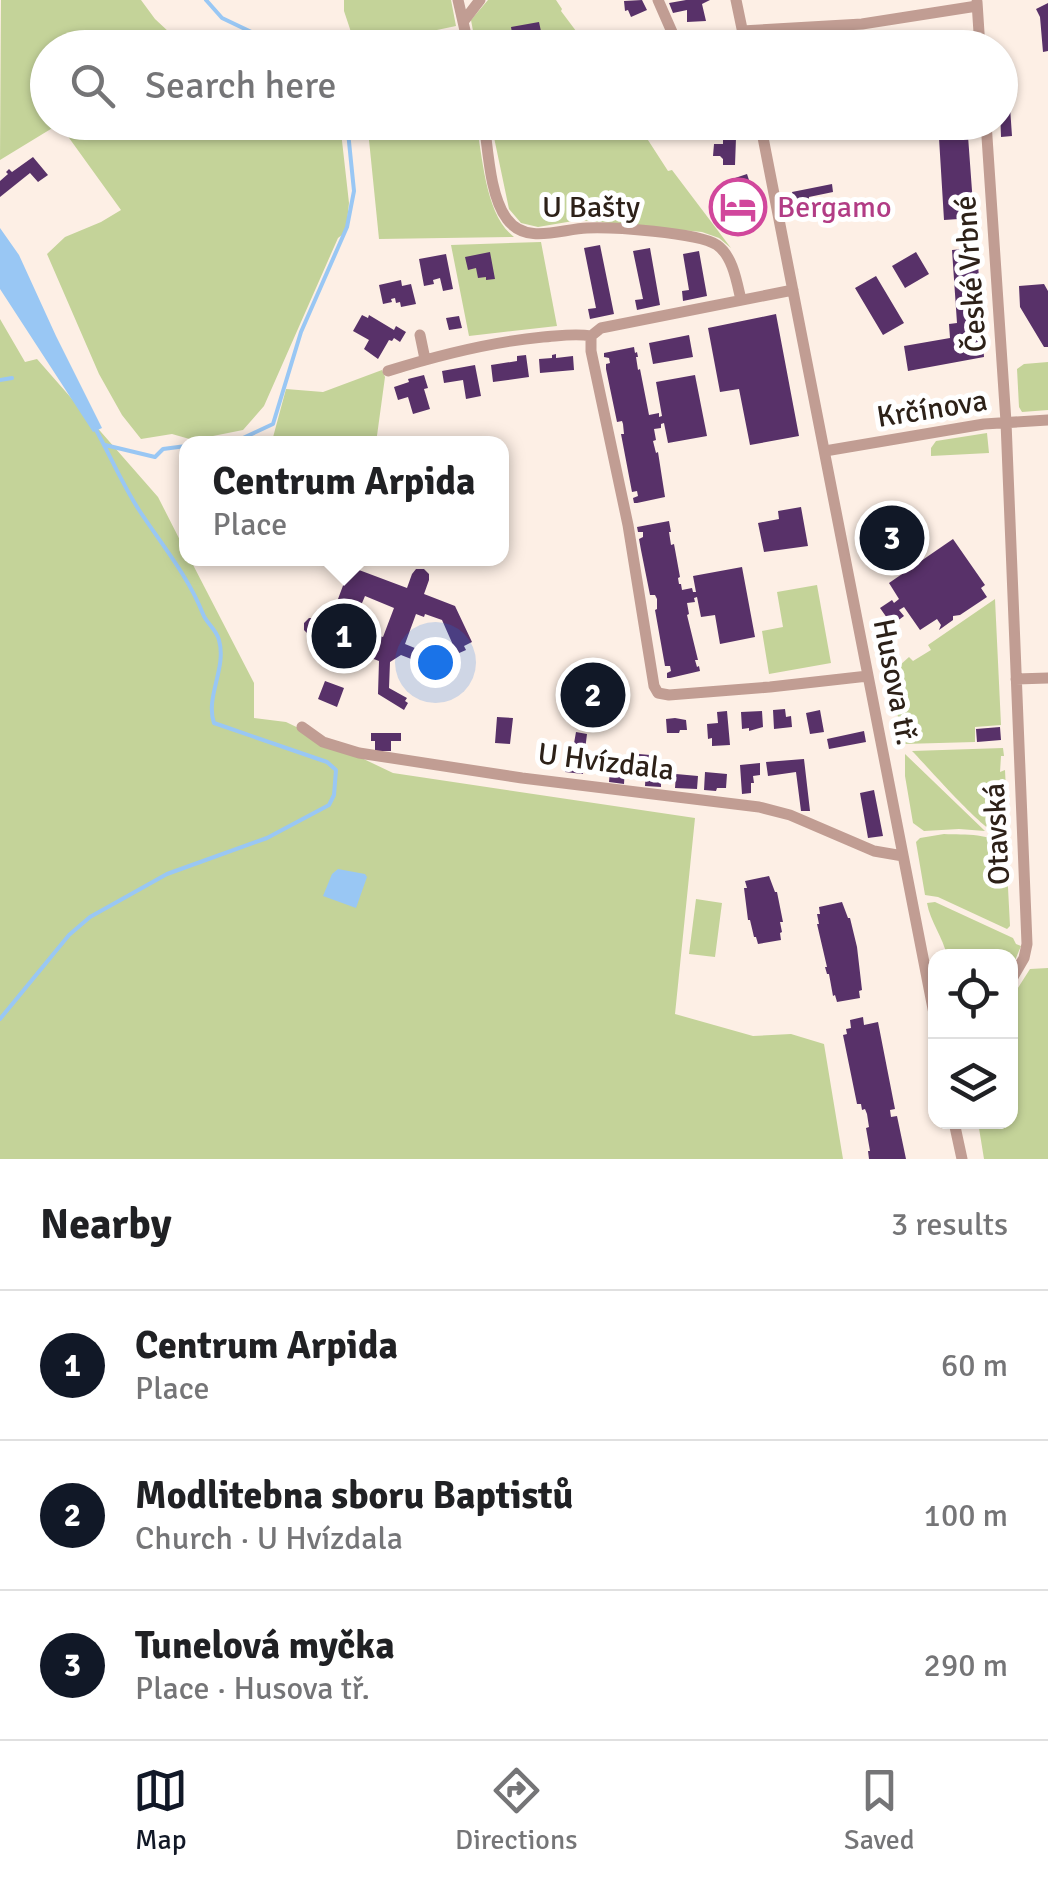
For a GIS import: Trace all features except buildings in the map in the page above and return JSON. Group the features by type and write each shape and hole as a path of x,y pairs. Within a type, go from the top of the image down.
{"street":[{"path":"458,0 465,30"},
{"path":"463,22 480,0"},
{"path":"658,0 671,30"},
{"path":"736,0 742,30"},
{"path":"759,30 862,24 977,3 979,30"},
{"name":"U Bašty","path":"487,140 498,201 516,229 546,234 588,228 702,240 717,245 728,257 741,300"},
{"path":"764,140 793,290 601,328 591,336 654,686 658,693 669,695 868,676"},
{"name":"České Vrbné","path":"987,140 1006,422"},
{"name":"Husova tř.","path":"793,290 928,983"},
{"path":"420,335 425,359"},
{"path":"388,371 512,340 591,336"},
{"name":"Krčínova","path":"824,452 930,432 1048,420"},
{"name":"Otavská","path":"1006,422 1027,944 1018,968"},
{"path":"1016,680 1048,678"},
{"name":"U Hvízdala","path":"302,727 323,742 359,753 759,807 790,815 874,852 903,856"},
{"path":"956,1129 962,1159"}],"green space":[{"path":"1,0 141,0 167,30 30,30 33,140 0,160"},
{"path":"344,0 451,0 456,26 437,30 350,30"},
{"path":"488,0 556,0 575,30 473,30 471,20"},
{"path":"71,140 342,140 349,203 346,232 338,238 264,406 243,430 213,436 172,434 141,439 99,374 47,254 65,237 121,210"},
{"path":"369,140 479,140 491,200 504,227 514,237 379,239"},
{"path":"495,140 648,140 668,171 672,170 731,248 702,232 579,220 538,227 521,223 509,209"},
{"path":"541,242 557,326 469,336 451,245"},
{"path":"0,319 25,362 37,359 158,497 179,538 179,566 194,566 254,683 254,718 286,722 393,773 695,818 675,1014 753,1036 791,1034 824,1044 843,1159 0,1159"},
{"path":"1048,362 1048,410 1022,412 1017,369 1024,364"},
{"path":"382,370 385,377 377,436 273,436 286,389 323,392"},
{"path":"987,433 989,453 931,456 936,441"},
{"path":"817,585 831,663 769,674 762,631 783,627 777,592"},
{"path":"995,599 1001,725 975,727 975,742 903,744 890,674 909,657 913,661 931,650 928,645"},
{"path":"1003,748 1000,772 1005,770 1008,833 1000,835 969,811 912,751"},
{"path":"905,754 985,831 924,831 913,823"},
{"path":"944,834 986,837 1006,849 1010,926 1007,929 938,897 925,895 916,842"},
{"path":"696,899 722,903 715,957 689,954"},
{"path":"935,902 1013,938 1021,946 1018,953 1018,949 945,949 927,903"},
{"path":"1048,968 1048,1159 984,1159 979,1129 1018,1129 1018,988 1030,969"}],"water":[{"path":"0,228 19,255 102,428 93,432 0,289"},
{"path":"338,869 367,877 356,908 323,896"}],"waterway":[{"path":"206,0 222,18 247,30"},
{"path":"247,436 273,424 301,332 347,227 354,191 349,140"},
{"path":"0,380 12,378"},
{"path":"0,1019 69,935 90,917 167,874 267,838 329,805 334,795 336,770 327,762 214,723 212,703 221,651 218,636 133,500 95,428"},
{"path":"105,445 155,457 163,449 179,447"}],"place":[{"name":"Bergamo","path":"738,207"},
{"name":"Tunelová myčka","path":"892,538"},
{"name":"Centrum Arpida","path":"344,636"},
{"name":"Modlitebna sboru Baptistů","path":"593,695"}]}
